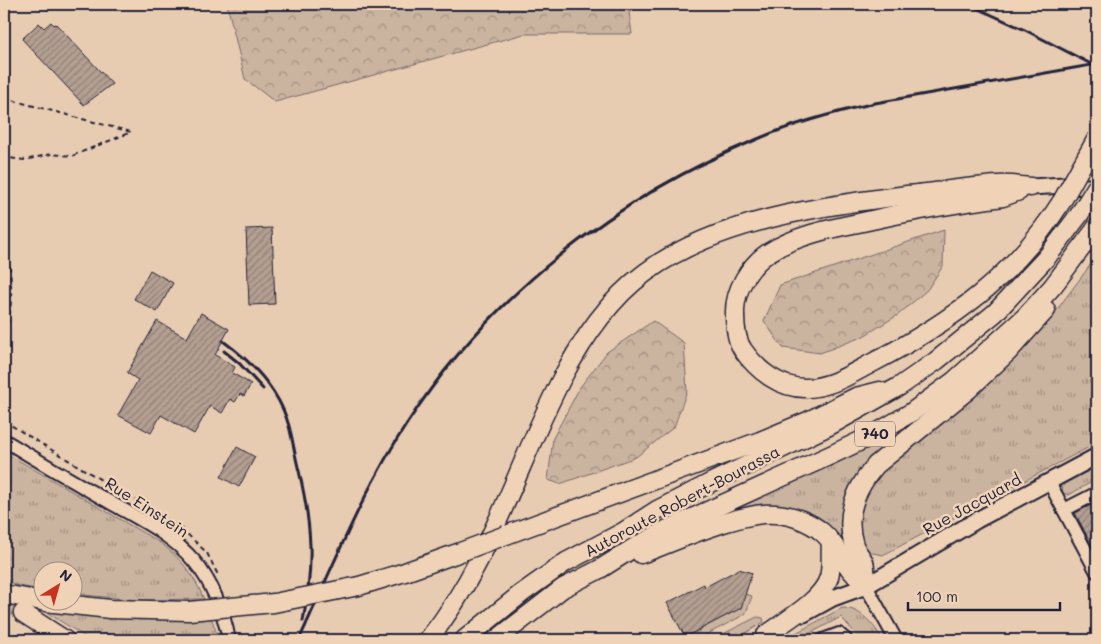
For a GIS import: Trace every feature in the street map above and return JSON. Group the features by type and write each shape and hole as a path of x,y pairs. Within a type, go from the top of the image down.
{"highway":[{"path":"1031,187 1003,196 900,213 832,228 788,244 768,254 752,268 740,287 735,305 735,328 741,347 761,371 789,386 813,388 839,381 923,335 950,318 976,298 1022,254 1049,221 1062,201 1097,138"},
{"path":"428,640 478,565 561,381 585,338 623,291 646,272 687,246 762,221 809,210 957,189 1000,185 1031,187"},
{"name":"Autoroute Robert-Bourassa","path":"464,640 522,593 566,562 623,532 657,510 829,426 900,386 936,361 995,313 1047,257 1079,215 1097,187"},
{"name":"Autoroute Robert-Bourassa","path":"496,640 563,588 668,530 873,435 912,412 954,381 1025,317 1053,286 1097,228"},
{"path":"866,586 864,563 854,547 849,527 854,500 865,477 876,465 969,389 1008,352 1063,290 1097,244"},
{"path":"82,607 133,611 188,611 274,603 358,586 455,554 786,431 856,397 900,386"},
{"path":"600,569 726,523 752,516 776,513 810,524 823,533 851,570 866,586"},
{"path":"761,638 815,598 823,589 830,572 831,542"},
{"path":"4,594 32,599"},
{"path":"23,613 66,640"}],"main road":[{"path":"1031,187 1097,187"},
{"name":"Rue Jacquard","path":"761,638 833,598 866,586 977,520 1097,456"}],"street":[{"name":"Rue Einstein","path":"4,440 152,527 179,546 194,561 206,579 218,606 229,640"},
{"path":"1049,482 1097,572"},
{"path":"1064,510 1097,493"},
{"path":"866,586 896,640"},
{"path":"823,640 839,634 844,640"}],"path":[{"path":"4,98 131,132 72,156 51,154 25,160 4,156"},
{"path":"4,239 12,283 10,317 4,340"}],"green space":[{"path":"227,4 628,4 632,34 524,34 275,102 245,79"},
{"path":"944,230 943,266 927,290 898,315 862,337 820,353 783,348 764,321 780,285"},
{"path":"1097,256 1097,443 883,555 868,552 862,541 859,520 862,499 875,477 987,386 1044,327"},
{"path":"653,321 684,343 687,391 674,427 636,457 560,484 548,480 553,438 580,387 607,352"},
{"path":"932,408 857,476 848,493 844,508 845,542 841,544 831,532 740,511 739,507 885,438"},
{"path":"4,452 159,542 186,567 204,599 138,600 82,595 82,562 32,562 32,588 19,586 4,580"},
{"path":"1097,466 1097,479 1069,495 1063,493 1064,484"},
{"path":"745,594 752,596 746,613 696,640 687,640 686,637 741,608"},
{"path":"842,608 861,614 871,623 883,640 861,640 841,617 798,640 783,640"},
{"path":"82,610 211,617 219,640 90,640 46,612 82,612"},
{"path":"757,617 763,618 764,622 734,640 711,640"}],"building":[{"path":"51,22 54,25 56,24 112,84 84,105 22,39 39,23 44,28"},
{"path":"272,228 275,304 249,305 246,229"},
{"path":"150,270 173,283 157,312 134,299"},
{"path":"201,313 229,329 215,355 235,367 232,373 251,384 244,396 240,394 235,402 230,399 222,413 210,406 194,434 161,415 151,433 118,415 138,380 127,373 157,321 187,338"},
{"path":"237,447 255,457 239,487 221,477"},
{"path":"1097,502 1097,555 1075,513"},
{"path":"739,569 752,573 741,608 685,637 667,603 704,584 705,587"}],"tunnel":[{"path":"4,600 23,613"}],"railway":[{"path":"968,4 1025,30 1093,65"},
{"path":"299,640 349,529 377,474 408,422 441,375 478,332 519,291 562,253 609,219 657,188 708,161 802,122 875,103 1097,64"},
{"path":"223,341 244,358 263,378 279,400 289,426 307,510 309,528 309,582 303,621"},
{"path":"224,351 239,363 263,389"}]}
